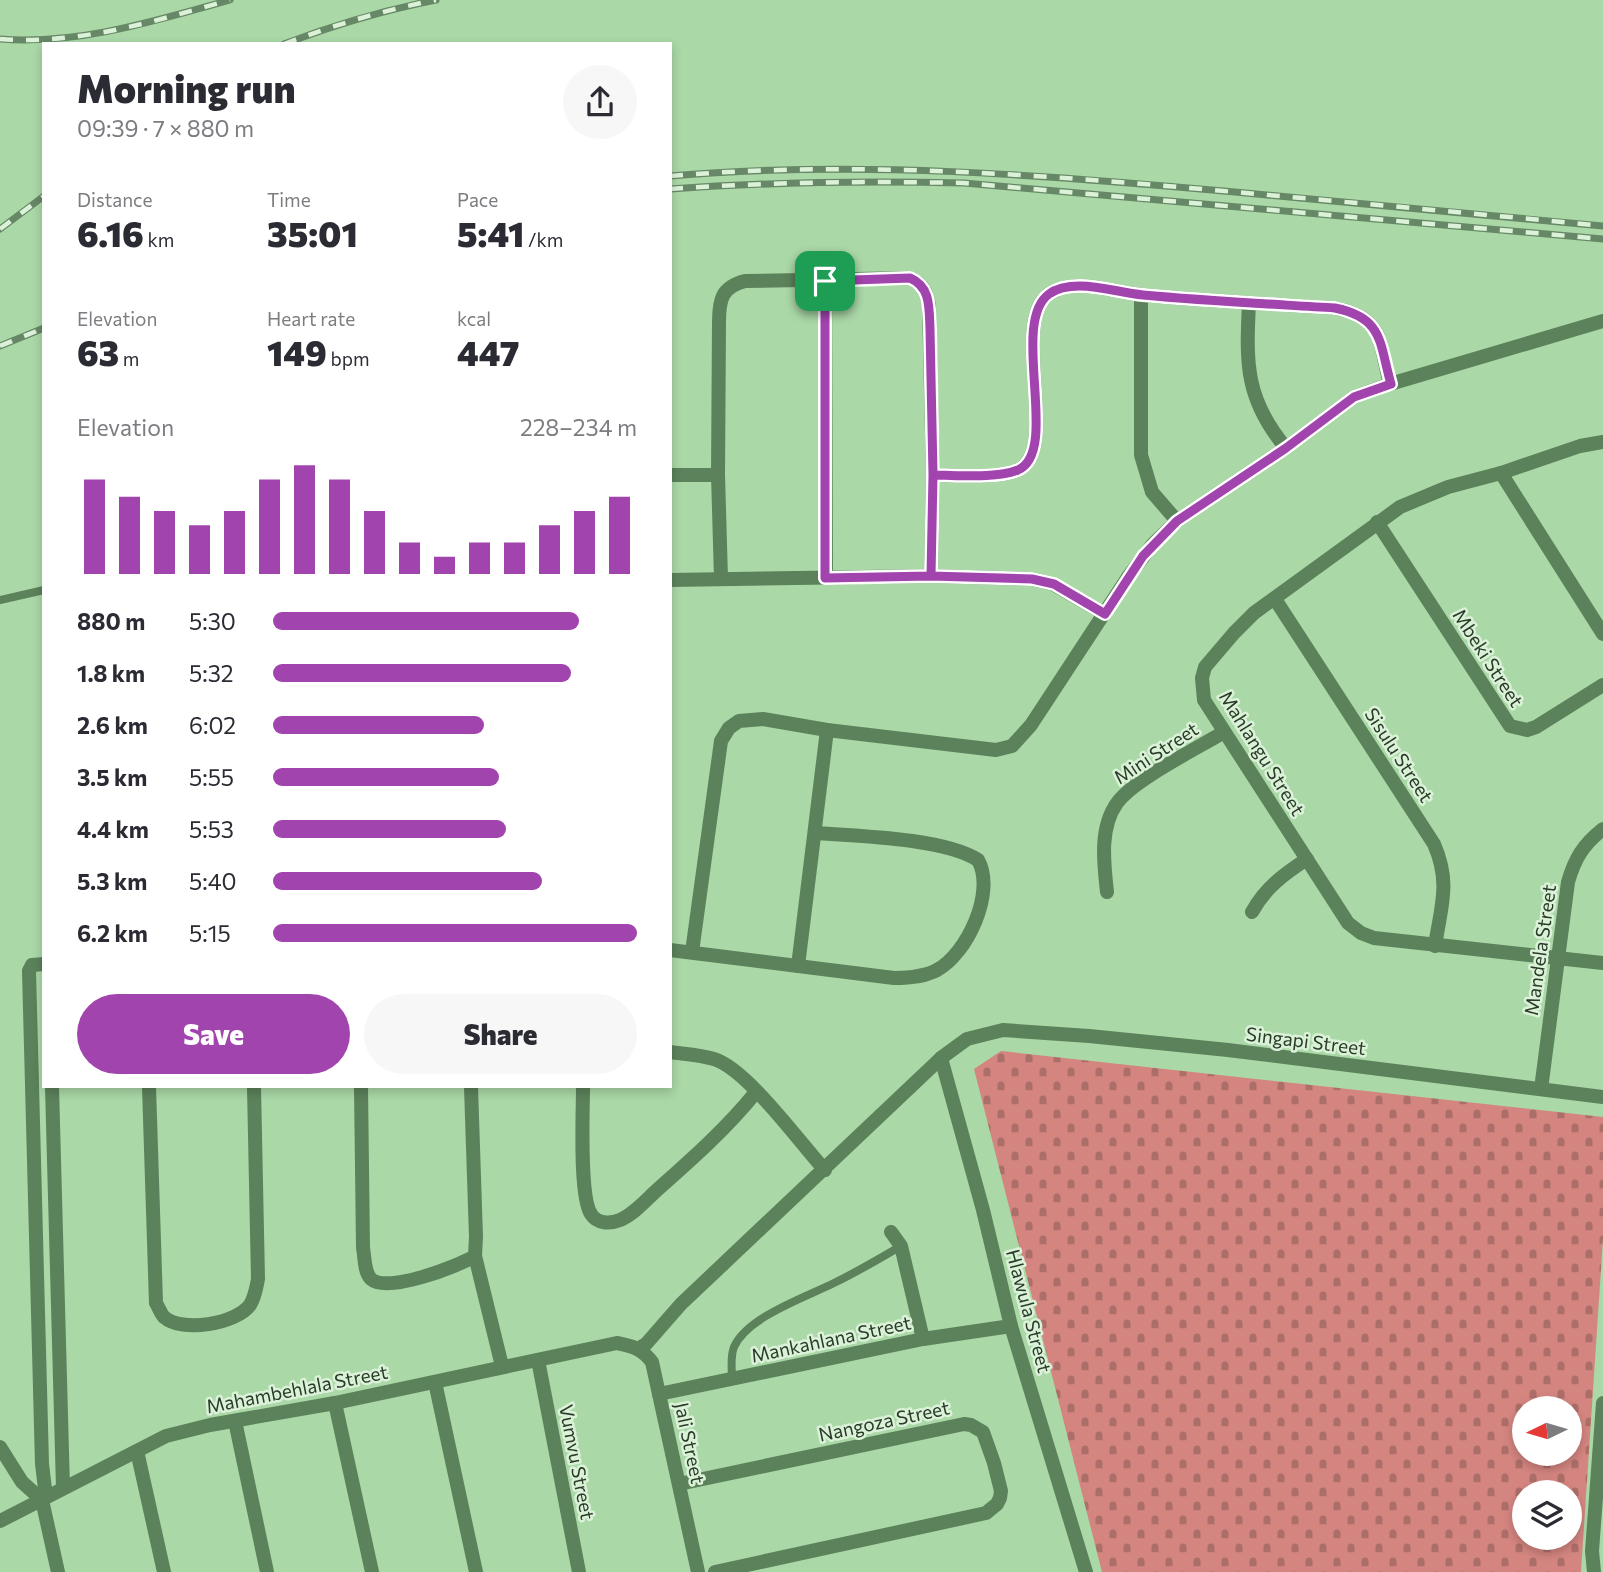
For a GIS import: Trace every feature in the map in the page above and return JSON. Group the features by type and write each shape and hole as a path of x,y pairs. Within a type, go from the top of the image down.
{"street":[{"path":"721,578 718,475 719,312 725,290 732,284 745,281 910,278 919,282 925,290 929,305 933,475 931,576"},
{"path":"825,281 825,578"},
{"path":"933,475 1001,473 1017,470 1028,463 1035,443 1034,337 1037,314 1043,300 1059,289 1079,286 1141,295 1335,308 1353,312 1373,325 1391,384"},
{"path":"1141,295 1141,455 1152,492 1177,521"},
{"path":"1249,303 1247,354 1251,384 1258,408 1286,448"},
{"path":"692,952 722,741 729,727 750,719 996,750 1012,746 1031,725 1143,556 1177,521 1286,448 1354,397 1603,321"},
{"name":"Mahlangu Street","path":"1603,442 1580,446 1431,493 1400,507 1254,613 1216,652 1205,667 1202,678 1204,701 1348,923 1361,933 1374,938 1435,946 1603,963"},
{"path":"1501,473 1603,634"},
{"path":"672,475 718,475"},
{"name":"Mbeki Street","path":"1377,523 1510,726 1527,730 1536,727 1603,685"},
{"path":"672,580 931,576 1032,579 1054,584 1105,614"},
{"name":"Sisulu Street","path":"1275,599 1434,844 1441,862 1444,882 1435,946"},
{"path":"798,966 827,730"},
{"name":"Mini Street","path":"1107,892 1104,846 1117,802 1140,782 1224,732"},
{"name":"Mandela Street","path":"1541,1088 1568,882 1581,849 1603,829"},
{"path":"672,950 894,978 936,971 952,960 966,943 983,891 982,867 978,860 967,853 939,846 815,833"},
{"path":"1252,912 1274,882 1307,859"},
{"path":"42,964 32,965 29,971 42,1464 44,1499 58,1572"},
{"name":"Singapi Street","path":"638,1349 646,1344 681,1304 941,1058 967,1039 1003,1030 1089,1036 1603,1097"},
{"path":"672,1052 715,1059 736,1072 778,1113 825,1170"},
{"name":"Hlawula Street","path":"941,1058 984,1210 1011,1326 1086,1572"},
{"path":"52,1088 63,1488"},
{"path":"149,1088 156,1303 163,1317 176,1324 191,1325 217,1323 237,1317 249,1307 255,1296 258,1279 254,1088"},
{"path":"361,1088 363,1248 370,1278 376,1282 402,1282 464,1263 474,1256"},
{"path":"471,1088 476,1237 474,1256 502,1366"},
{"path":"583,1088 582,1143 586,1197 590,1213 597,1221 605,1223 620,1220 635,1210 690,1161 757,1092"},
{"path":"891,1232 901,1246 923,1339"},
{"name":"Mankahlana Street","path":"659,1394 923,1339 1011,1326"},
{"name":"Mahambehlala Street","path":"0,1521 166,1436 617,1343 638,1349"},
{"name":"Jali Street","path":"638,1349 652,1362 698,1572"},
{"name":"Vumvu Street","path":"538,1360 579,1572"},
{"path":"435,1382 475,1572"},
{"path":"335,1403 372,1572"},
{"path":"1594,1572 1592,1551 1603,1404"},
{"path":"235,1421 267,1572"},
{"name":"Nangoza Street","path":"679,1484 964,1424 978,1428 987,1437 1001,1490 998,1504 986,1513 715,1572"},
{"path":"0,1447 22,1482 44,1499"},
{"path":"137,1451 164,1572"}],"lane":[{"path":"0,600 42,590"},
{"path":"732,1379 731,1362 735,1345 758,1322 784,1305 834,1283 901,1246"}],"green space":[{"path":"1001,1051 1603,1117 1603,1239 1581,1572 1102,1572 974,1069"}],"railway":[{"path":"0,39 30,40 88,35 230,0"},
{"path":"290,42 397,8 436,0"},
{"path":"672,176 811,169 1023,175 1603,226"},
{"path":"672,189 817,183 964,183 1603,239"},
{"path":"0,229 42,198"},
{"path":"0,346 42,329"}],"route":[{"path":"825,281 825,578 931,576 933,475 1001,473 1017,470 1028,463 1035,443 1034,337 1037,314 1043,300 1059,289 1079,286 1141,295 1335,308 1353,312 1373,325 1391,384 1354,397 1286,448 1177,521 1143,556 1105,614 1045,581 931,576 933,475 930,329 925,290 919,282 910,278 825,281"}]}
